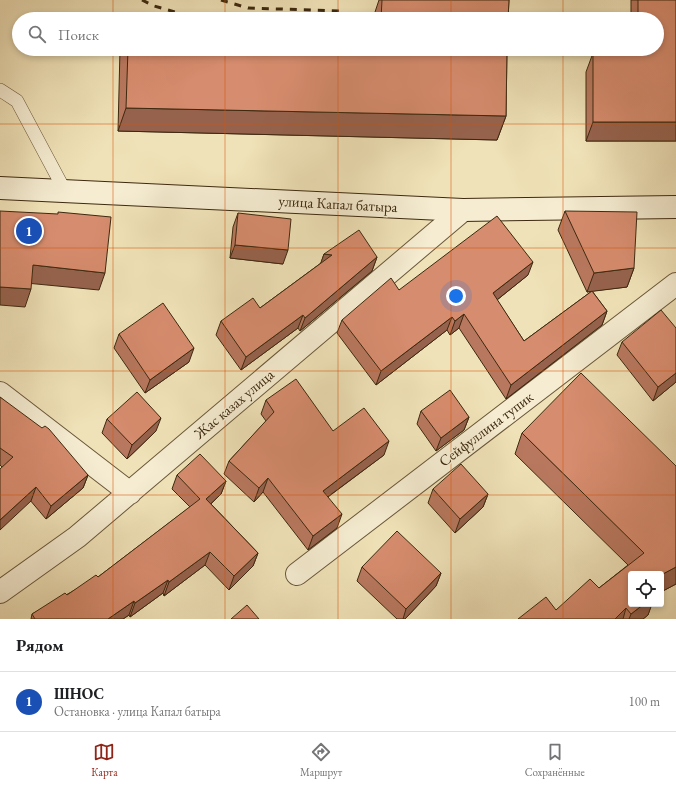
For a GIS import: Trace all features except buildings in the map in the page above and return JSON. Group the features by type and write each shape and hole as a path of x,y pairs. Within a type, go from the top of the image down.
{"street":[{"name":"улица Капал батыра","path":"0,188 463,210 676,207"},
{"name":"Жас казах улица","path":"0,592 78,537 463,210"},
{"name":"Сейфуллина тупик","path":"297,574 676,284"},
{"path":"0,393 130,493"}],"lane":[{"path":"0,90 17,101 65,191"}],"railway":[{"path":"142,0 154,6 175,12"},
{"path":"221,0 248,8 342,11"}],"place":[{"name":"ШНОС","path":"29,231"}]}
